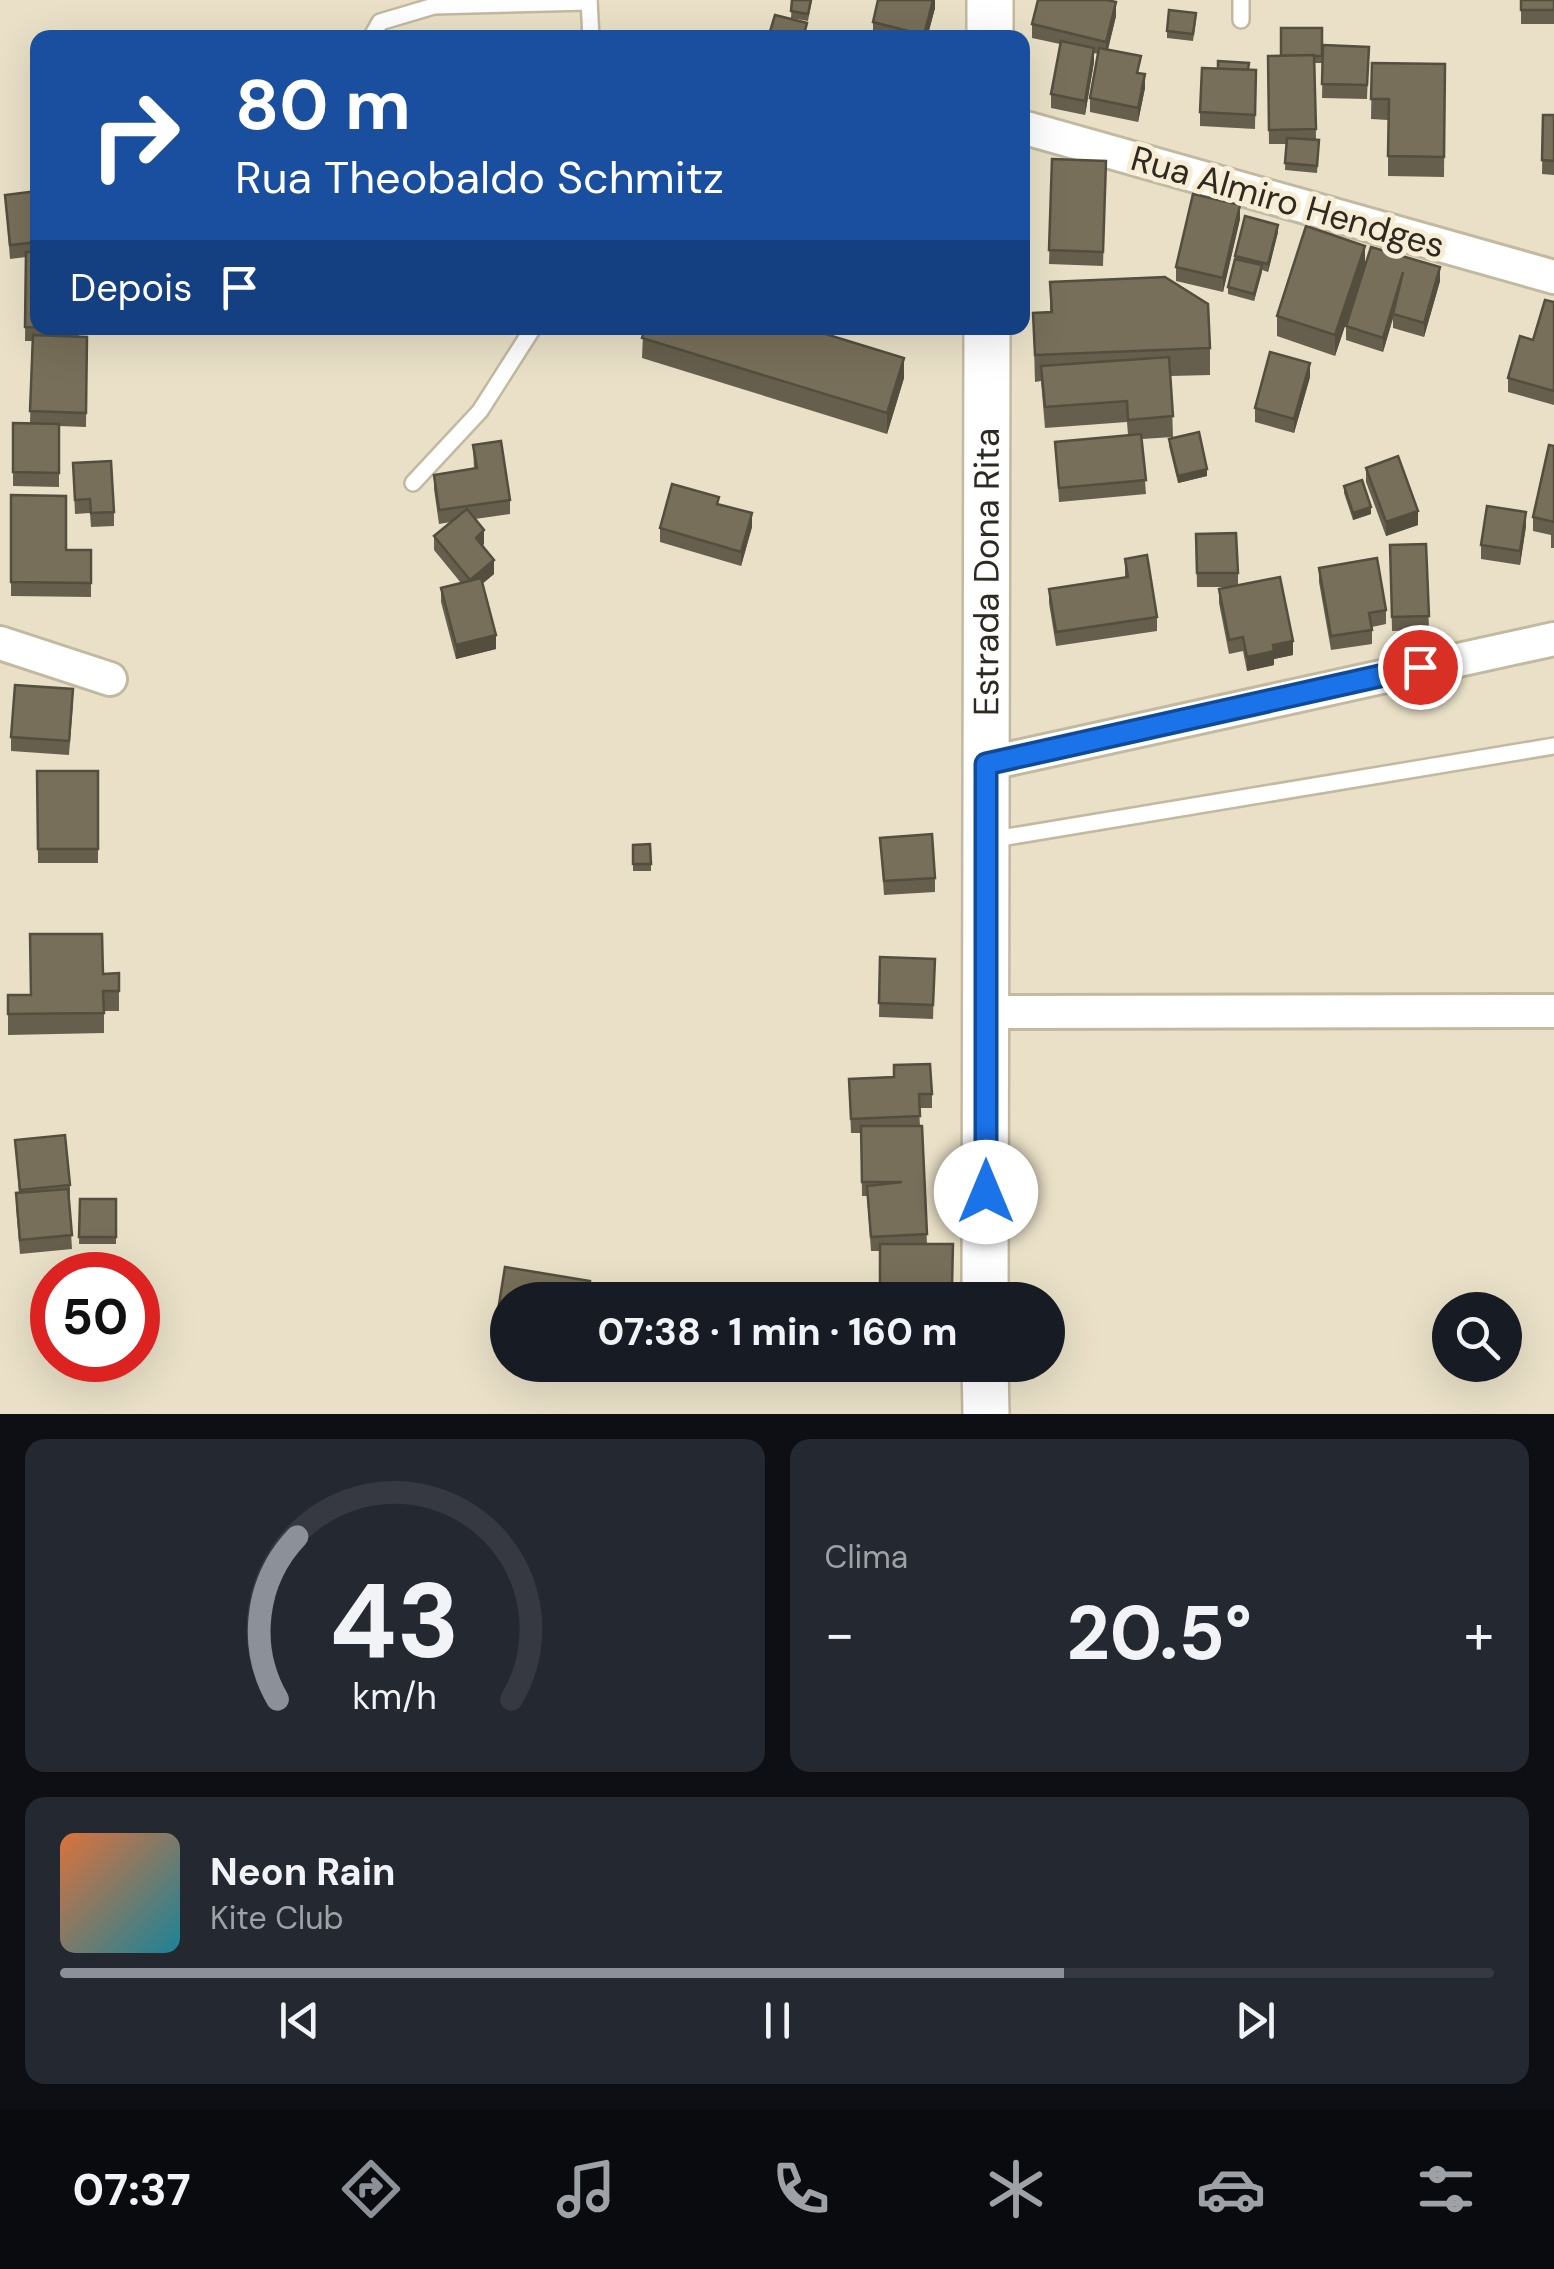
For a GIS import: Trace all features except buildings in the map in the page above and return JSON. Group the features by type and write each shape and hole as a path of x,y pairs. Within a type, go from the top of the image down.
{"main road":[{"path":"990,0 990,30"},
{"name":"Estrada Dona Rita","path":"986,335 986,1282"},
{"path":"986,1382 986,1414"}],"street":[{"name":"Rua Almiro Hendges","path":"1030,129 1554,277"},
{"path":"986,764 1554,639"},
{"path":"0,643 110,679"},
{"path":"986,1012 1554,1011"}],"lane":[{"path":"1241,0 1241,20"},
{"path":"376,30 380,22 434,6 589,1 591,30"},
{"path":"413,483 480,412 528,335"},
{"path":"986,840 1554,746"}],"route":[{"path":"986,1192 986,764 1420,667"}]}
